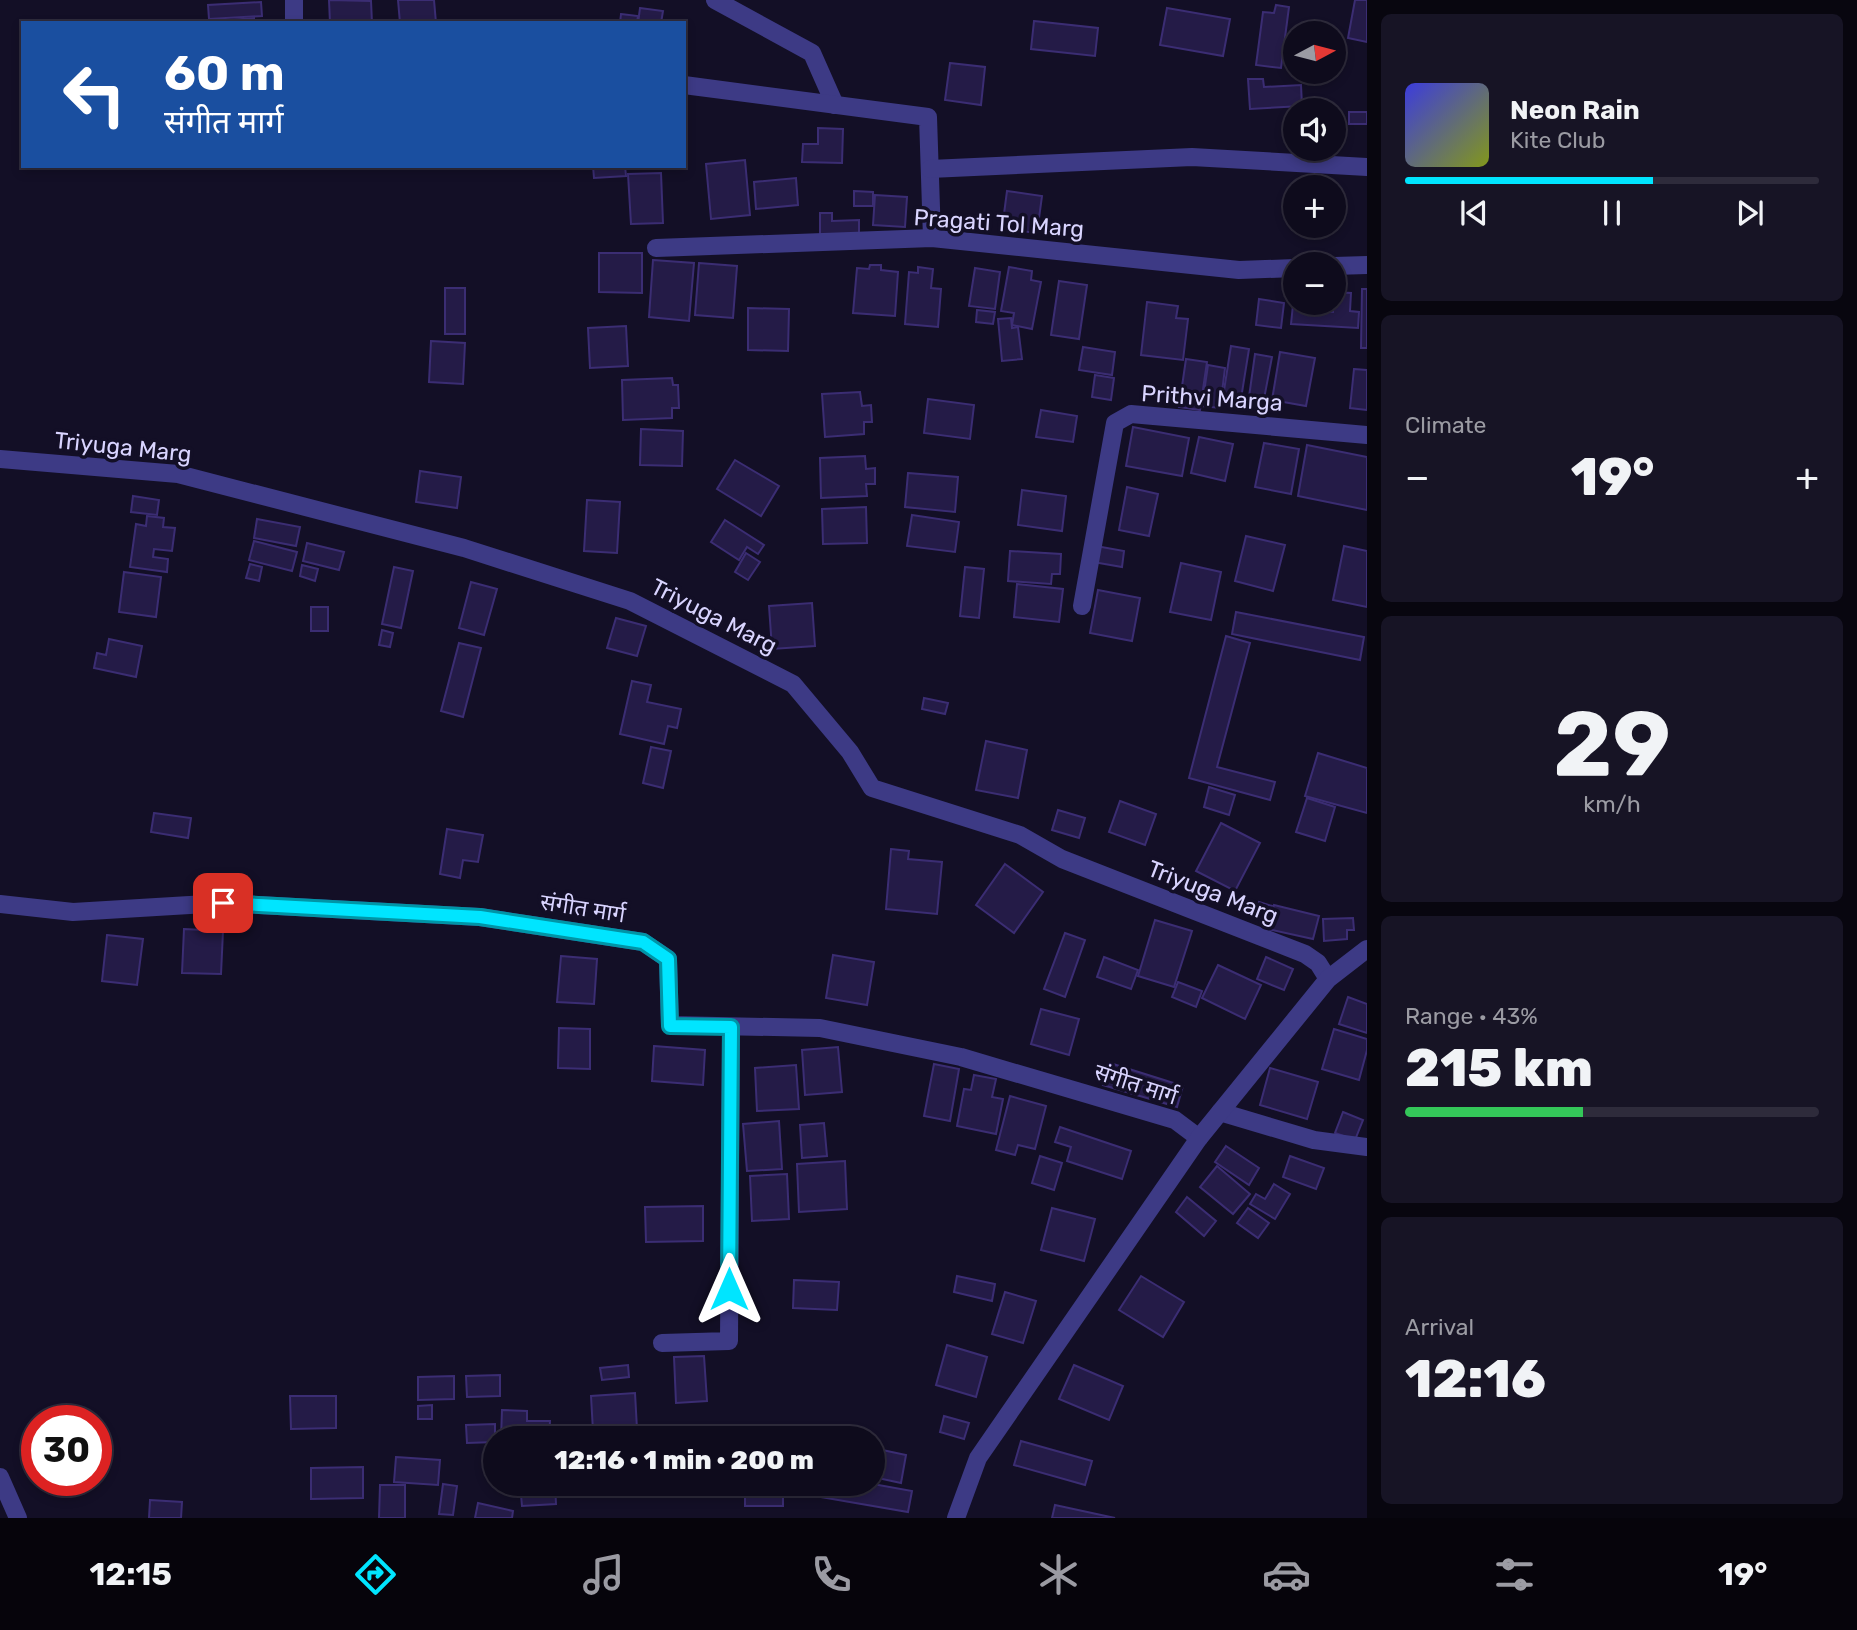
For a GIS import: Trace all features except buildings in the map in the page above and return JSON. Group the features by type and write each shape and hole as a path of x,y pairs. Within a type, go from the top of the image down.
{"street":[{"path":"294,0 294,21"},
{"path":"715,0 812,53 835,105"},
{"path":"686,85 929,117 932,239"},
{"path":"930,169 1192,157 1367,167"},
{"name":"Pragati Tol Marg","path":"656,248 932,239 1239,270 1283,268"},
{"path":"1346,266 1367,265"},
{"name":"Prithvi Marga","path":"1082,607 1115,423 1131,414 1367,435"},
{"name":"Triyuga Marg","path":"0,459 177,474 464,548 630,601 793,684 850,752 872,788 1020,835 1062,859 1305,954 1318,963 1328,979"},
{"name":"संगीत मार्ग","path":"0,904 73,912 223,903 480,917 643,942 668,959 670,1026 820,1028 961,1057 1175,1120 1199,1138"},
{"path":"956,1518 978,1458 1199,1138 1328,979 1367,949"},
{"path":"662,1343 729,1341 731,1027"},
{"path":"1220,1112 1314,1140 1367,1147"},
{"path":"0,1477 18,1518"}],"route":[{"path":"223,903 480,917 643,942 668,959 670,1026 731,1027 729,1289"}]}
